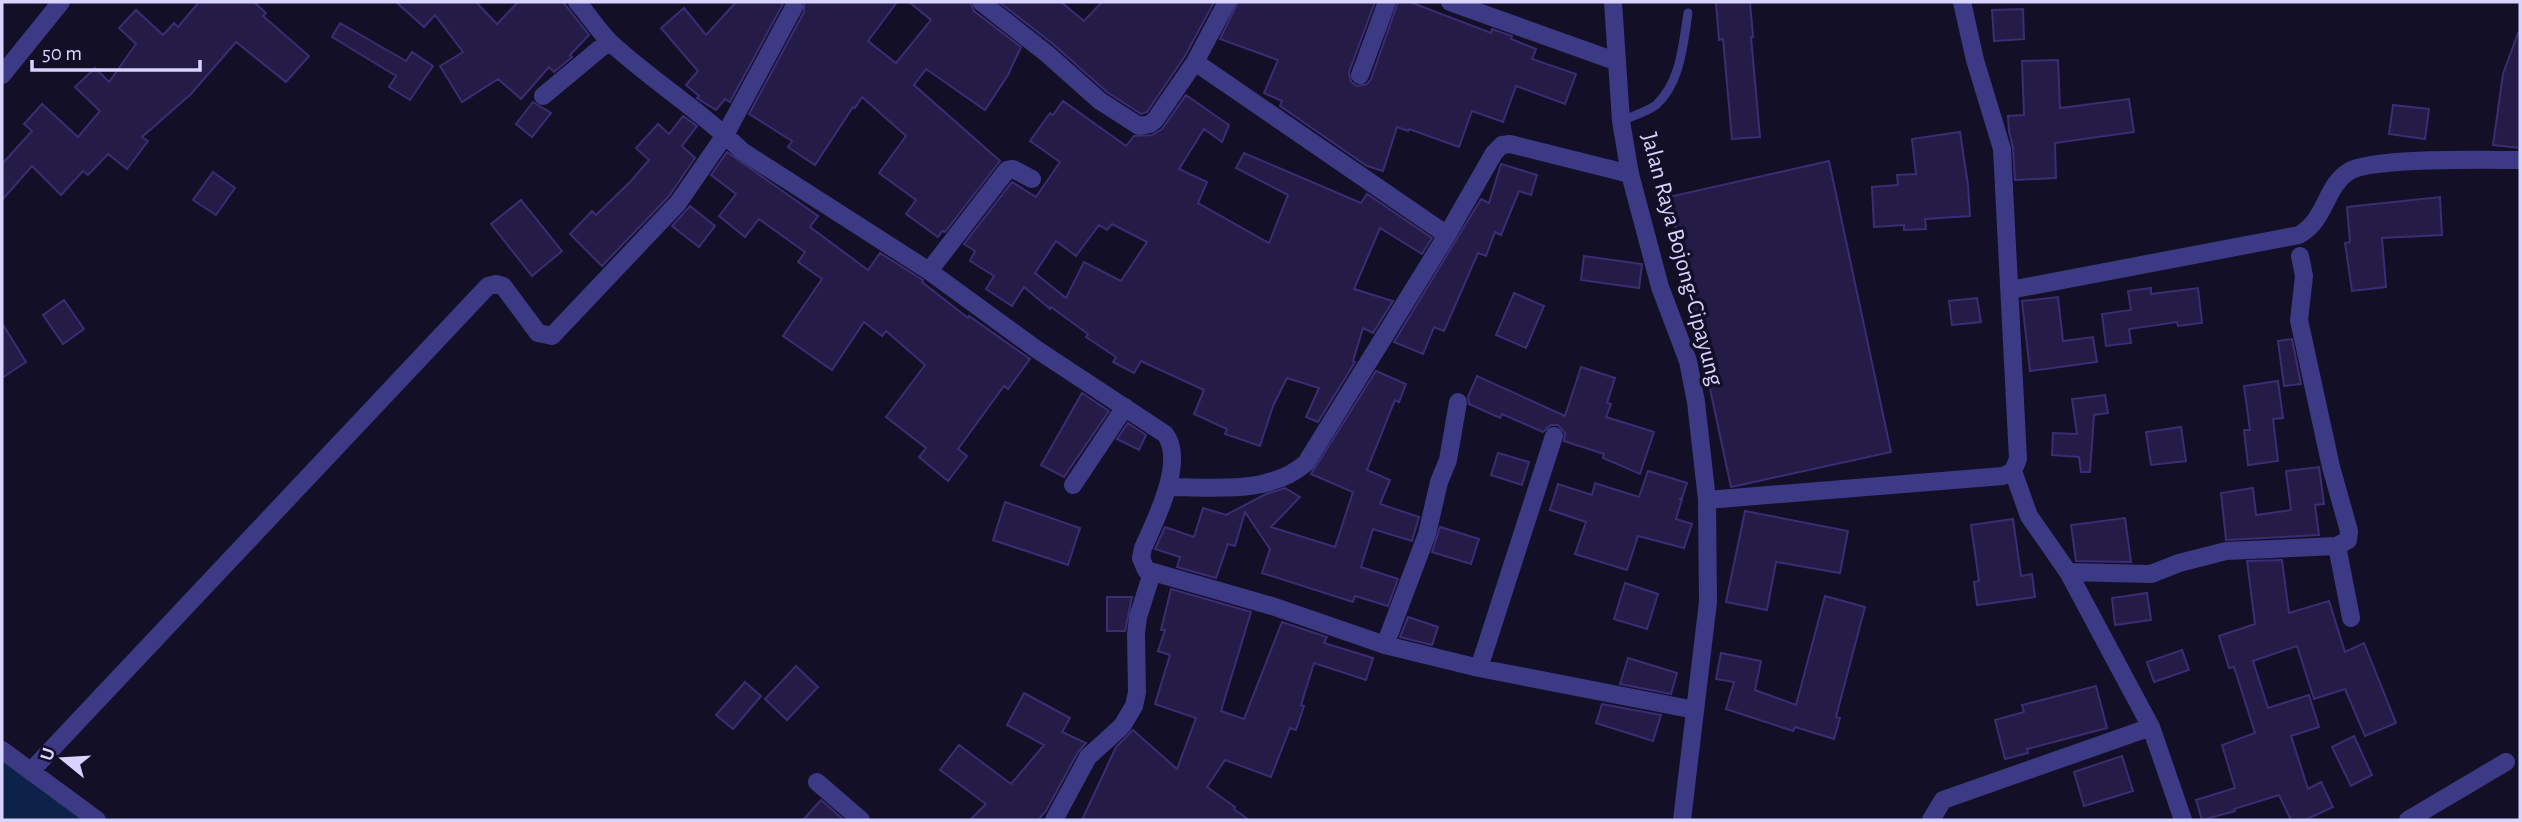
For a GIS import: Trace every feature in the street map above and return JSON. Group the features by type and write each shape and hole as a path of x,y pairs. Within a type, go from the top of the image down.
{"street":[{"path":"5,65 61,2"},
{"path":"577,2 609,41 742,151 929,271 1169,440 1169,486 1141,558 1146,570 1272,606 1385,645 1479,668 1695,710"},
{"path":"981,2 1046,53 1100,102 1139,126 1155,120 1195,62 1227,2"},
{"path":"1360,75 1387,2"},
{"path":"1450,2 1615,61"},
{"name":"Jalan Raya Bojong-Cipayung","path":"1613,2 1615,61 1630,174 1660,287 1688,361 1696,402 1707,500 1708,602 1682,820"},
{"path":"1707,500 2003,476 2013,471 2018,459 2002,149 1975,60 1962,2"},
{"path":"31,771 488,286 503,286 538,333 552,335 678,203 725,135 794,7"},
{"path":"544,96 609,41"},
{"path":"1195,62 1447,235"},
{"path":"1169,486 1249,487 1293,475 1306,463 1447,235 1494,153 1502,145 1510,144 1630,174"},
{"path":"2010,290 2299,235 2317,219 2340,179 2348,171 2360,166 2414,161 2520,160"},
{"path":"929,271 1007,170 1013,169 1032,180"},
{"path":"2068,572 2151,574 2179,563 2226,551 2337,546 2348,540 2349,531 2331,467 2299,320 2304,276 2300,256"},
{"path":"1385,645 1427,534 1439,482 1448,460 1458,402"},
{"path":"1073,485 1125,407"},
{"path":"1479,668 1554,436"},
{"path":"2013,471 2029,516 2068,572 2151,727 2183,820"},
{"path":"2337,546 2351,618"},
{"path":"1054,820 1088,757 1122,726 1134,706 1137,692 1137,626 1152,573"},
{"path":"1931,820 1943,800 2151,727"},
{"path":"2,750 97,820"},
{"path":"2408,820 2505,762"},
{"path":"817,782 861,820"}],"lane":[{"path":"1621,121 1654,107 1669,90 1680,60 1688,13"}],"water":[{"path":"2,747 100,820 2,820"}],"building":[{"path":"199,2 254,2 266,13 263,16 309,56 286,82 236,42 191,94 142,137 148,141 127,169 108,154 88,175 83,171 61,195 32,166 2,200 2,164 32,131 24,124 42,104 78,137 100,111 75,87 95,68 109,82 136,44 119,28 136,10 163,35 174,23 178,27"},
{"path":"396,2 476,2 497,24 518,2 563,2 589,35 570,55 572,57 554,72 549,67 521,99 498,79 462,102 440,66 463,52 435,15 424,27"},
{"path":"736,2 784,2 730,102 725,99 716,110 697,98 699,96 686,85 698,71 661,28 684,8 706,35"},
{"path":"804,2 897,2 868,41 896,63 931,20 909,2 970,2 974,11 1021,47 1008,75 985,110 926,69 914,85 1000,161 945,232 942,231 938,237 906,214 916,200 879,173 906,136 862,97 815,165 788,147 792,141 749,114 804,12"},
{"path":"999,2 1061,2 1084,21 1102,2 1214,2 1185,56 1147,112 1141,114 1107,92 1053,44"},
{"path":"1238,2 1375,2 1349,72 1351,82 1357,86 1367,84 1371,79 1398,2 1410,2 1491,33 1492,29 1512,36 1511,39 1536,49 1532,59 1576,74 1565,104 1516,86 1503,122 1472,111 1459,147 1397,127 1383,171 1367,166 1280,106 1282,101 1264,93 1278,60 1220,39"},
{"path":"1716,2 1750,2 1760,137 1732,139 1723,39 1719,40"},
{"path":"2023,9 2024,39 1994,41 1992,10"},
{"path":"340,23 406,61 412,52 433,66 410,100 389,87 396,76 332,37"},
{"path":"2518,33 2520,148 2493,145 2503,74"},
{"path":"2058,60 2060,108 2129,99 2134,132 2055,143 2056,178 2015,180 2008,116 2024,115 2022,61"},
{"path":"1186,95 1229,125 1222,142 1204,129 1179,169 1207,182 1198,203 1269,243 1288,195 1236,168 1244,153 1361,203 1367,194 1432,238 1422,254 1380,228 1354,289 1393,301 1373,333 1363,328 1353,361 1355,362 1318,422 1306,417 1319,388 1287,378 1273,406 1260,446 1225,434 1227,429 1194,414 1204,390 1141,361 1134,373 1113,362 1116,357 1086,337 1088,334 1051,307 1050,309 1024,287 1012,306 986,289 994,276 970,261 975,251 964,244 1012,182 1036,197 1060,162 1030,141 1050,113 1053,115 1063,101 1126,146 1134,136 1152,135 1162,129","holes":["1112,224 1147,242 1121,281 1084,262 1066,298 1035,273 1056,241 1076,256 1099,225 1107,230"]},
{"path":"533,102 551,113 532,137 516,124"},
{"path":"2393,105 2429,109 2425,139 2389,134"},
{"path":"683,116 697,126 682,146 695,158 669,196 602,266 570,234 592,211 596,215 649,160 636,148 658,124 669,134"},
{"path":"1960,132 1970,216 1925,219 1926,229 1904,230 1904,225 1874,227 1872,187 1898,185 1897,175 1916,174 1912,139"},
{"path":"727,152 818,216 810,227 868,270 880,253 923,280 922,282 968,318 969,316 1030,359 1008,389 1004,386 958,449 967,456 948,481 919,457 926,448 886,417 925,365 886,331 882,336 864,322 832,370 783,336 822,279 798,262 805,252 759,219 745,237 719,216 736,194 711,175"},
{"path":"1829,161 1891,452 1731,487 1669,197"},
{"path":"1501,164 1537,175 1531,195 1519,191 1501,235 1495,232 1486,256 1478,253 1444,331 1434,327 1423,354 1394,342 1481,199 1489,203"},
{"path":"213,172 235,188 216,215 193,200"},
{"path":"2440,197 2442,235 2382,238 2386,287 2352,291 2345,243 2350,242 2347,207"},
{"path":"521,200 562,251 532,276 491,224"},
{"path":"690,206 715,226 699,247 672,226"},
{"path":"1584,256 1642,264 1639,288 1581,280"},
{"path":"2151,288 2151,294 2198,288 2202,323 2178,326 2177,322 2129,329 2131,343 2106,346 2102,314 2131,310 2128,291"},
{"path":"1514,293 1544,306 1526,348 1496,335"},
{"path":"2058,297 2063,341 2093,337 2097,362 2030,371 2022,301"},
{"path":"1977,298 1981,322 1952,325 1949,301"},
{"path":"64,300 84,329 63,344 43,315"},
{"path":"2,323 26,362 2,378"},
{"path":"2292,339 2301,384 2284,386 2278,341"},
{"path":"1581,367 1615,378 1607,403 1611,404 1606,417 1654,432 1640,474 1603,458 1604,454 1564,441 1565,433 1558,425 1551,425 1543,432 1502,414 1500,418 1469,404 1468,397 1477,376 1565,416"},
{"path":"1376,371 1406,384 1399,402 1395,400 1367,470 1390,480 1380,504 1419,517 1412,541 1373,529 1361,567 1398,579 1388,606 1355,596 1353,602 1262,573 1270,549 1245,512 1235,546 1228,544 1216,578 1177,567 1180,557 1155,549 1165,527 1194,537 1203,508 1226,515 1266,494 1285,488 1300,497 1271,527 1335,547 1353,492 1311,474"},
{"path":"2278,381 2283,418 2273,419 2278,461 2248,465 2244,430 2250,430 2244,386"},
{"path":"1082,393 1109,411 1064,477 1041,465"},
{"path":"2105,395 2108,413 2094,415 2090,472 2081,472 2079,457 2052,455 2053,433 2077,434 2072,399"},
{"path":"1128,423 1146,435 1139,450 1117,439"},
{"path":"2181,427 2186,461 2151,465 2146,432"},
{"path":"1498,453 1529,462 1522,485 1491,475"},
{"path":"2319,467 2324,504 2315,505 2319,535 2226,540 2221,493 2253,488 2256,515 2291,510 2286,471"},
{"path":"1648,471 1687,483 1682,498 1679,499 1682,499 1676,519 1692,524 1684,548 1638,536 1627,570 1575,554 1586,522 1550,510 1558,484 1592,495 1595,483 1639,497"},
{"path":"1005,502 1080,528 1068,565 993,540"},
{"path":"1745,511 1848,531 1840,573 1776,562 1767,610 1726,602"},
{"path":"2125,518 2131,562 2076,561 2071,525"},
{"path":"2013,519 2021,576 2032,574 2035,597 1977,605 1974,582 1979,581 1971,525"},
{"path":"1440,527 1479,539 1471,564 1432,552"},
{"path":"2282,560 2289,613 2329,601 2345,652 2364,643 2396,723 2365,736 2345,689 2314,699 2297,646 2253,661 2268,708 2309,695 2319,727 2291,736 2308,789 2321,782 2333,807 2305,820 2291,820 2279,795 2202,820 2196,800 2235,788 2222,745 2255,733 2234,667 2229,668 2219,636 2255,624 2247,561"},
{"path":"1625,583 1658,594 1647,629 1614,619"},
{"path":"1171,589 1251,612 1221,711 1244,719 1282,622 1327,637 1324,643 1373,658 1366,680 1314,663 1296,730 1290,728 1271,777 1225,760 1207,787 1249,820 1082,820 1116,747 1133,730 1177,769 1196,718 1155,704 1170,655 1158,651 1165,630 1161,630"},
{"path":"2147,593 2151,620 2115,625 2112,598"},
{"path":"1825,596 1865,607 1836,717 1840,718 1834,739 1795,727 1793,731 1726,709 1734,682 1716,679 1721,653 1761,661 1755,690 1796,705"},
{"path":"1107,597 1132,597 1125,631 1107,631"},
{"path":"1408,617 1438,627 1432,645 1400,637"},
{"path":"2182,650 2189,670 2154,682 2147,662"},
{"path":"1628,658 1677,673 1671,694 1620,684"},
{"path":"796,666 818,687 787,720 765,699"},
{"path":"745,682 761,696 733,729 716,715"},
{"path":"2096,686 2107,728 2027,749 2028,753 2005,759 1995,720 2024,712 2022,705"},
{"path":"1024,693 1070,718 1062,732 1086,743 1038,820 970,820 986,804 940,770 959,745 1011,784 1044,745 1007,725"},
{"path":"1602,704 1661,715 1653,741 1596,723"},
{"path":"2354,736 2372,775 2351,786 2332,747"},
{"path":"2122,756 2133,791 2084,806 2074,772"},
{"path":"821,800 844,820 803,820"}]}
